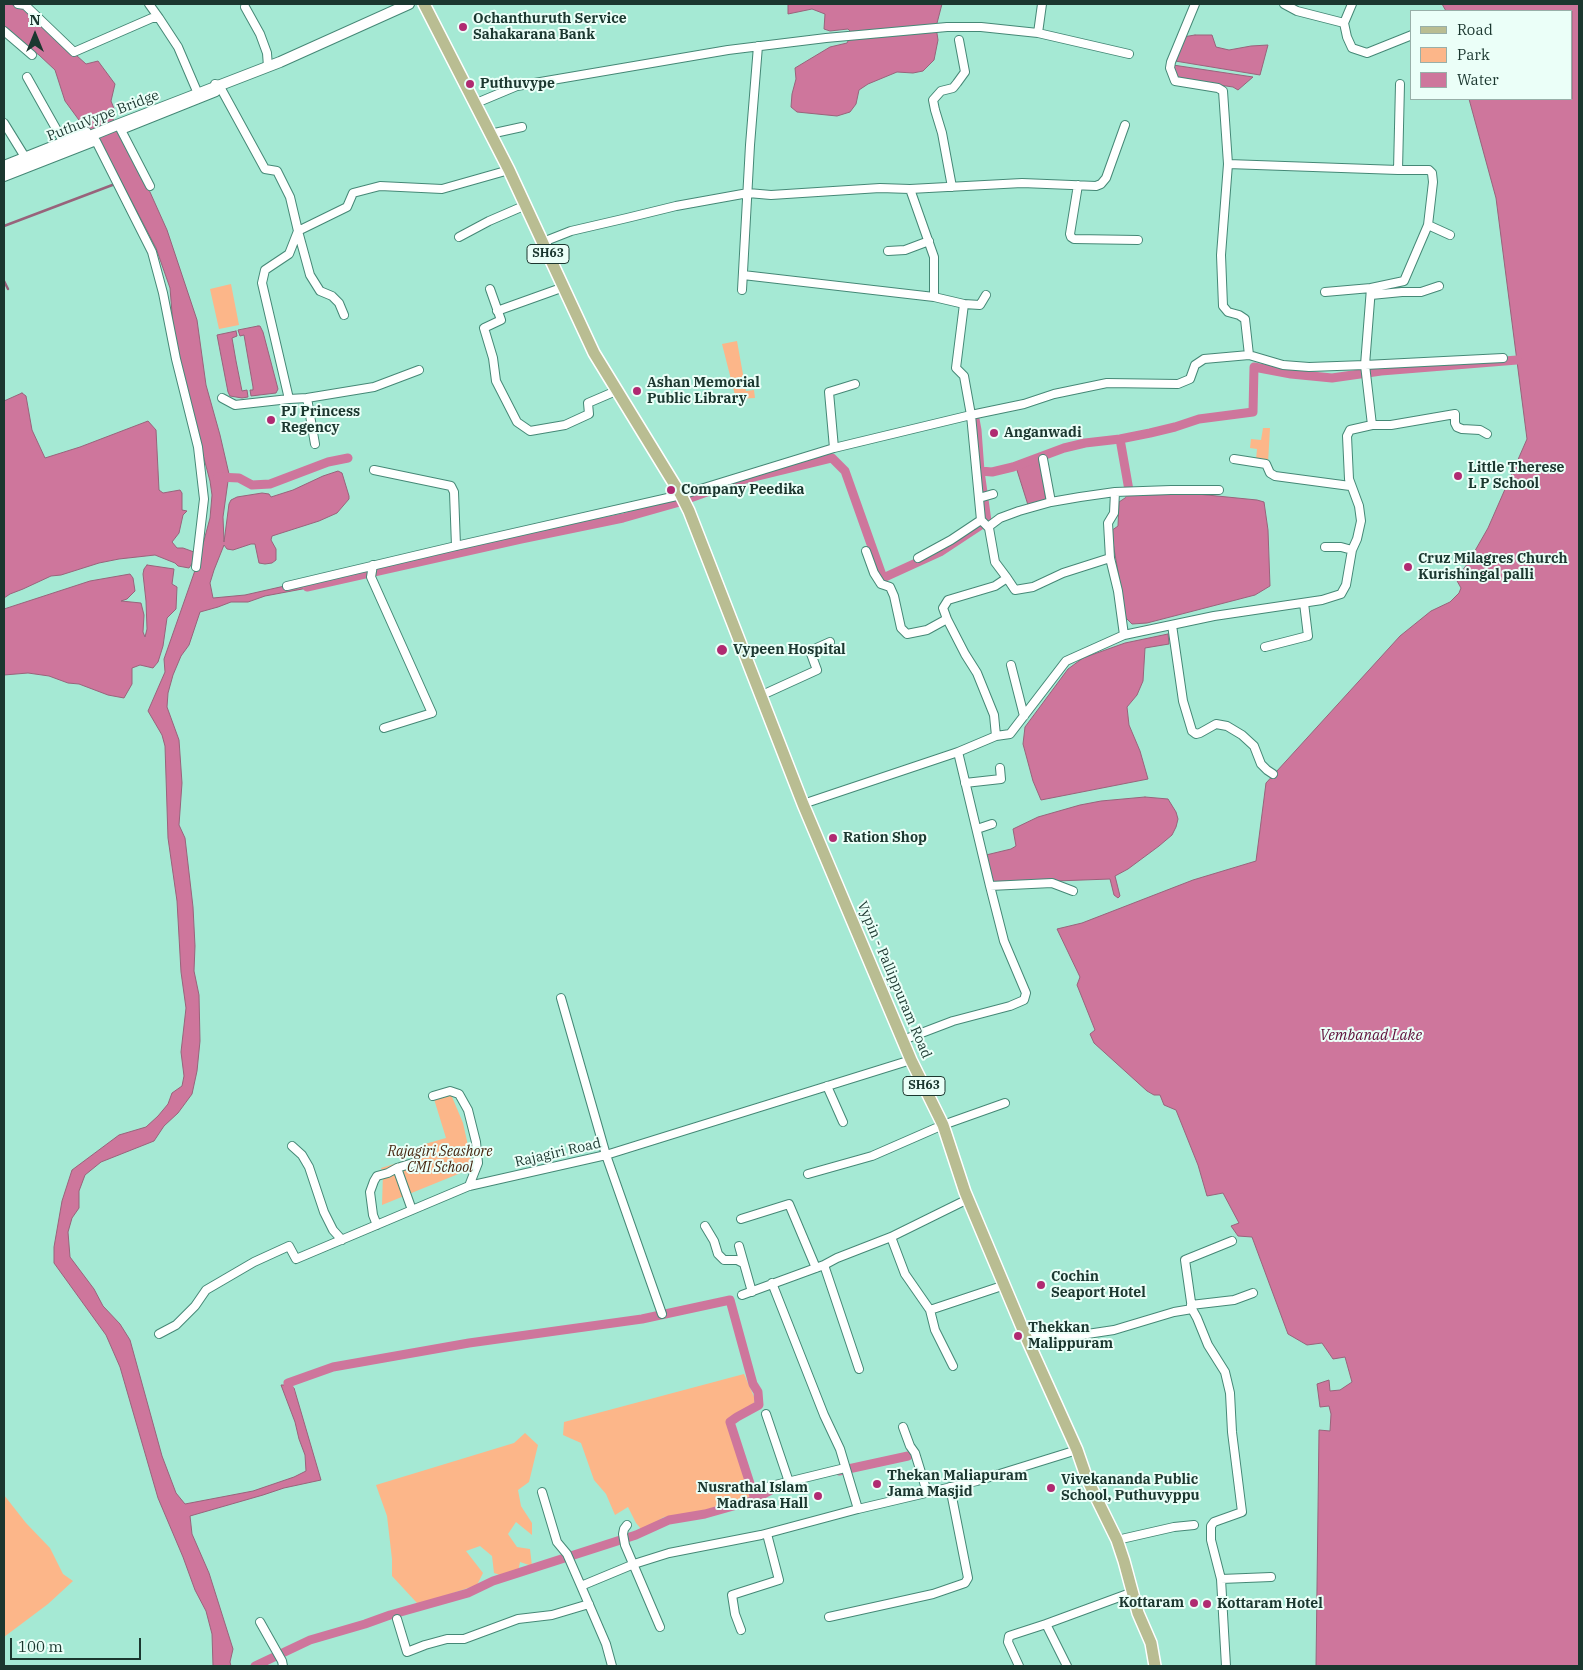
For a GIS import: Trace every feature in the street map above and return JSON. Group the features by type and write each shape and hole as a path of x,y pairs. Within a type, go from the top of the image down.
{"main road":[{"name":"PuthuVype Bridge","path":"4,171 268,67 409,4"},
{"name":"SH63","path":"424,4 509,170 594,353 684,500"},
{"name":"Vypin - Pallippuram Road","path":"684,500 803,804 911,1060 943,1125 968,1200 1026,1337 1077,1450 1087,1480 1117,1540 1138,1613 1151,1643 1155,1666"}],"street":[{"path":"18,4 25,5 74,52 152,18 159,18"},
{"path":"149,4 178,47 196,89"},
{"path":"1038,33 1042,4"},
{"path":"1195,4 1170,62 1170,68 1175,81 1218,88 1223,91 1228,164 1221,255 1223,306 1228,312 1245,319 1249,355"},
{"path":"1284,4 1297,12 1344,23"},
{"path":"1352,4 1344,23 1352,48 1367,53 1373,52 1410,36"},
{"path":"245,7 260,34 267,53 268,67"},
{"path":"474,104 518,86 758,46 947,27 981,27 1038,33 1128,54"},
{"path":"4,31 32,54"},
{"path":"952,187 942,133 933,100 941,91 953,88 958,84 964,72 959,40"},
{"path":"742,290 750,145 758,46"},
{"path":"27,77 63,141"},
{"path":"118,119 211,83 216,86 265,169 277,171 290,197 310,275 320,291 332,296 339,303 344,315"},
{"path":"1398,170 1400,84"},
{"path":"150,186 121,130 216,92 216,86"},
{"path":"4,122 25,156"},
{"path":"543,242 571,231 676,206 748,193 770,194 880,188 910,189 1022,183 1096,186 1104,182 1125,125"},
{"path":"490,134 522,127"},
{"path":"4,165 87,132"},
{"path":"4,177 96,142 152,252 198,447 204,499 196,566"},
{"path":"1228,164 1429,170 1432,173 1433,182 1428,225 1404,281 1371,292"},
{"path":"289,399 262,283 266,270 289,254 298,231 347,207 354,193 380,186 442,189 509,170"},
{"path":"1078,185 1070,234 1074,239 1138,240"},
{"path":"910,189 934,258 934,297"},
{"path":"459,237 489,221 526,205"},
{"path":"1428,225 1450,235"},
{"path":"888,251 905,250 929,241"},
{"path":"743,275 934,297 964,304 980,305 986,295"},
{"path":"1325,292 1421,292 1439,286"},
{"path":"497,311 564,287"},
{"path":"490,289 501,320 484,328 493,358 496,381 517,422 530,431 565,425 589,414 588,403 616,391"},
{"path":"1371,292 1366,370 1372,425"},
{"path":"964,304 955,364 958,372 964,376 981,520 988,527 995,562 1014,590 1034,587 1063,574 1110,558"},
{"path":"287,586 456,546 684,500 834,448 1024,404 1054,394 1108,383 1178,384 1190,379 1196,365 1204,359 1249,355 1283,365 1366,370 1503,358"},
{"path":"222,398 235,405 307,398 374,387 419,370"},
{"path":"834,448 829,392 855,384"},
{"path":"307,398 315,444"},
{"path":"803,804 958,752 996,736 1010,734 1066,661 1124,635 1236,612 1322,600 1340,594 1346,585 1352,550 1357,540 1361,521 1359,506 1350,486 1347,432 1372,425 1391,425 1455,414 1457,427 1480,430 1488,434"},
{"path":"1043,459 1051,502"},
{"path":"1234,459 1266,464 1270,472 1275,476 1350,486"},
{"path":"374,470 451,486 454,492 456,546"},
{"path":"988,527 1000,518 1051,502 1121,492 1218,490"},
{"path":"1121,492 1114,513 1108,523 1110,558 1118,591 1124,635"},
{"path":"979,498 993,494"},
{"path":"918,558 951,540 981,520"},
{"path":"1325,547 1341,547 1352,550"},
{"path":"866,551 874,573 882,584 890,587 894,596 901,628 907,634 927,630 947,619"},
{"path":"373,565 371,577 432,713 384,728"},
{"path":"996,736 994,715 977,673 964,654 943,608 948,600 995,586 1007,578"},
{"path":"1265,647 1308,636 1304,603"},
{"path":"1172,625 1183,701 1192,731 1196,734 1216,724 1227,726 1254,746 1263,767 1273,774"},
{"path":"760,696 817,670 810,651 830,642"},
{"path":"1011,665 1024,716"},
{"path":"903,1040 953,1021 1010,1006 1024,1000 1026,993 1004,941 958,752"},
{"path":"965,783 1001,779 1000,768"},
{"path":"976,829 992,824"},
{"path":"990,886 1052,883 1074,890"},
{"path":"560,998 606,1155 662,1314"},
{"name":"Rajagiri Road","path":"159,1334 176,1325 195,1306 206,1290 254,1262 289,1246 296,1259 469,1186 606,1155 911,1060"},
{"path":"827,1086 842,1122"},
{"path":"433,1096 450,1091 459,1094 468,1110 476,1142 478,1163 469,1186"},
{"path":"808,1174 872,1156 943,1125 1004,1103"},
{"path":"292,1146 302,1155 309,1167 324,1212 333,1230 342,1240"},
{"path":"377,1225 373,1215 370,1192 374,1181 377,1176 413,1163"},
{"path":"398,1168 412,1210"},
{"path":"742,1295 824,1265 891,1237 968,1200"},
{"path":"741,1219 789,1204 816,1268"},
{"path":"705,1226 714,1241 718,1254 724,1260 740,1261 743,1263"},
{"path":"891,1237 906,1274 930,1310 934,1330 953,1366"},
{"path":"1226,1666 1221,1579 1211,1540 1210,1526 1214,1522 1242,1512 1232,1432 1230,1392 1225,1372 1208,1345 1191,1307 1185,1260 1232,1241"},
{"path":"739,1246 752,1292"},
{"path":"824,1265 859,1369"},
{"path":"772,1283 824,1415 840,1449 858,1509"},
{"path":"930,1310 1004,1285"},
{"path":"1026,1337 1074,1336 1114,1330 1191,1307 1234,1300 1253,1294"},
{"path":"766,1414 789,1482"},
{"path":"903,1427 910,1446 915,1453 927,1492"},
{"path":"581,1586 634,1564 669,1553 767,1534 858,1509 977,1481 1077,1450"},
{"path":"767,1487 845,1469"},
{"path":"830,1617 932,1594 965,1583 968,1578 950,1487"},
{"path":"542,1492 557,1542 569,1557 590,1604 606,1644 612,1666"},
{"path":"627,1525 624,1534 625,1544 660,1627"},
{"path":"1117,1540 1174,1527 1194,1525"},
{"path":"741,1630 735,1614 732,1595 779,1580 767,1534"},
{"path":"1221,1579 1271,1577"},
{"path":"1019,1666 1008,1642 1009,1636 1132,1592"},
{"path":"397,1619 407,1652 447,1639 464,1639 518,1619 552,1615 590,1604"},
{"path":"260,1622 282,1663"},
{"path":"1046,1624 1067,1666"}],"green space":[{"path":"231,284 239,325 219,329 210,289"},
{"path":"737,341 746,391 754,390 755,398 736,399 722,344"},
{"path":"1263,428 1270,428 1268,463 1256,460 1257,449 1250,448 1251,439 1261,440"},
{"name":"Rajagiri Seashore CMI School","path":"450,1092 463,1123 473,1168 382,1205 383,1173 381,1168 417,1157 425,1144 446,1138 434,1099"},
{"path":"744,1374 755,1399 754,1403 732,1418 757,1494 727,1506 689,1515 664,1517 642,1530 628,1507 615,1515 606,1494 594,1480 581,1443 563,1435 564,1422"},
{"path":"525,1433 538,1445 529,1482 518,1490 521,1506 532,1523 532,1535 516,1522 508,1534 517,1547 530,1549 532,1566 520,1562 518,1572 506,1577 494,1573 492,1556 480,1546 466,1551 483,1573 477,1585 426,1602 417,1603 392,1576 387,1516 376,1485 514,1443"},
{"path":"4,1495 26,1523 50,1548 63,1574 73,1581 48,1604 4,1637"}],"water":[{"path":"4,4 25,9 86,64 98,61 115,84 111,101 115,111 113,119 141,172 167,230 197,320 206,385 229,474 223,517 224,542 229,504 231,500 237,497 262,493 269,494 271,497 338,471 342,473 349,496 349,499 337,513 319,521 272,536 271,540 276,549 276,560 272,563 259,563 255,544 233,550 227,549 224,545 210,583 213,598 245,595 289,585 326,581 313,587 265,596 248,602 231,602 200,612 189,645 181,656 173,675 168,693 167,707 179,740 182,783 179,825 185,838 193,907 194,971 199,995 200,1041 197,1071 192,1094 178,1113 164,1126 154,1141 101,1162 85,1175 79,1191 79,1208 72,1218 68,1232 70,1257 94,1289 103,1306 120,1324 130,1340 162,1456 176,1493 185,1504 253,1491 306,1471 305,1455 281,1385 288,1385 294,1388 321,1480 284,1488 190,1516 192,1534 209,1573 233,1649 231,1666 213,1666 212,1634 206,1611 195,1590 158,1498 120,1367 106,1335 54,1263 54,1247 62,1201 72,1170 119,1135 146,1127 168,1104 172,1093 182,1086 184,1076 181,1052 186,1008 181,972 177,901 168,838 165,746 162,735 148,711 165,672 164,659 199,559 210,518 212,495 182,376 173,325 170,288 156,248 94,129 87,131 65,101 55,70 39,55 4,29"},
{"path":"788,4 942,4 936,27 938,40 934,60 923,71 913,73 897,72 868,84 859,90 856,104 850,112 837,116 797,112 791,107 796,79 795,68 830,47 847,43 852,33 848,29 830,31 824,29 825,14 812,9 788,14"},
{"name":"Vembanad Lake","path":"1442,4 1579,4 1579,1666 1316,1666 1319,1430 1330,1431 1331,1414 1329,1406 1320,1407 1317,1384 1329,1380 1330,1391 1340,1390 1352,1382 1345,1357 1333,1359 1322,1343 1307,1345 1288,1334 1252,1237 1238,1236 1231,1226 1239,1223 1223,1193 1207,1196 1198,1165 1176,1110 1164,1105 1160,1095 1154,1095 1147,1091 1094,1043 1090,1034 1095,1030 1077,985 1080,977 1057,929 1082,923 1193,880 1256,861 1266,783 1400,636 1431,611 1450,602 1459,593 1461,588 1456,579 1468,563 1488,528 1527,439 1496,198 1469,100 1573,100 1573,10 1445,10"},
{"path":"1212,35 1216,47 1229,50 1268,45 1260,75 1175,61 1183,37"},
{"path":"1173,65 1253,77 1238,90 1233,87 1178,79"},
{"path":"260,326 278,389 276,393 251,396 250,390 253,390 253,387 244,335 240,336 238,330"},
{"path":"236,331 237,336 232,338 236,361 242,391 247,390 248,397 242,398 230,396 228,392 217,335"},
{"path":"22,393 26,396 32,430 45,458 148,421 156,430 159,490 163,493 180,490 182,493 182,510 187,511 183,515 179,533 172,542 177,548 194,552 193,562 189,568 178,566 155,555 119,559 51,576 4,598 4,401"},
{"path":"1041,459 1046,502 1028,505 1016,467"},
{"path":"1197,494 1264,502 1268,530 1270,586 1255,595 1147,623 1132,624 1126,618 1111,531 1118,526 1119,502 1128,496 1137,495"},
{"path":"147,565 174,569 172,584 177,587 176,609 167,618 163,646 158,662 153,668 140,665 132,668 132,684 124,698 108,695 79,684 68,683 49,676 28,673 4,675 4,609 90,581 130,574 133,578 135,591 127,599 121,601 141,603 144,615 143,632 145,637 147,629 143,574"},
{"path":"1168,634 1169,644 1145,648 1143,681 1137,695 1127,707 1129,725 1140,751 1148,779 1041,800 1033,781 1023,744 1025,727 1068,669 1083,658 1125,643"},
{"path":"1145,797 1168,799 1178,819 1176,827 1172,835 1159,846 1128,869 1115,876 1120,896 1118,898 1114,895 1110,879 991,882 986,855 1016,846 1013,829 1038,817 1080,805"}],"waterway":[{"path":"4,226 115,184"},
{"path":"4,281 8,289"},
{"path":"980,471 992,472 1013,467 1064,448 1085,443 1150,433 1199,419 1253,412 1254,367 1291,374 1332,378 1381,371 1517,360"},
{"path":"307,587 623,518 676,503 738,481 832,458 845,471 883,578 940,552 987,521 975,419"},
{"path":"1120,439 1130,496"},
{"path":"218,477 239,478 252,485 270,484 328,462 348,458"},
{"path":"291,1397 288,1383 333,1367 469,1343 642,1319 730,1300 753,1384 758,1392 759,1405 730,1422 755,1499"},
{"path":"839,1471 908,1456"},
{"path":"255,1666 310,1640 468,1593 493,1581 636,1535 669,1520 705,1514 751,1501 780,1487"}],"place":[{"name":"Ochanthuruth Service Sahakarana Bank","path":"463,27"},
{"name":"Puthuvype","path":"470,84"},
{"name":"Ashan Memorial Public Library","path":"637,391"},
{"name":"PJ Princess Regency","path":"271,420"},
{"name":"Anganwadi","path":"994,433"},
{"name":"Little Therese L P School","path":"1458,476"},
{"name":"Company Peedika","path":"671,490"},
{"name":"Cruz Milagres Church Kurishingal palli","path":"1408,567"},
{"name":"Vypeen Hospital","path":"722,650"},
{"name":"Ration Shop","path":"833,838"},
{"name":"Cochin Seaport Hotel","path":"1041,1285"},
{"name":"Thekkan Malippuram","path":"1018,1336"},
{"name":"Thekan Maliapuram Jama Masjid","path":"877,1484"},
{"name":"Vivekananda Public School, Puthuvyppu","path":"1051,1488"},
{"name":"Nusrathal Islam Madrasa Hall","path":"818,1496"},
{"name":"Kottaram","path":"1194,1603"},
{"name":"Kottaram Hotel","path":"1207,1604"}]}
